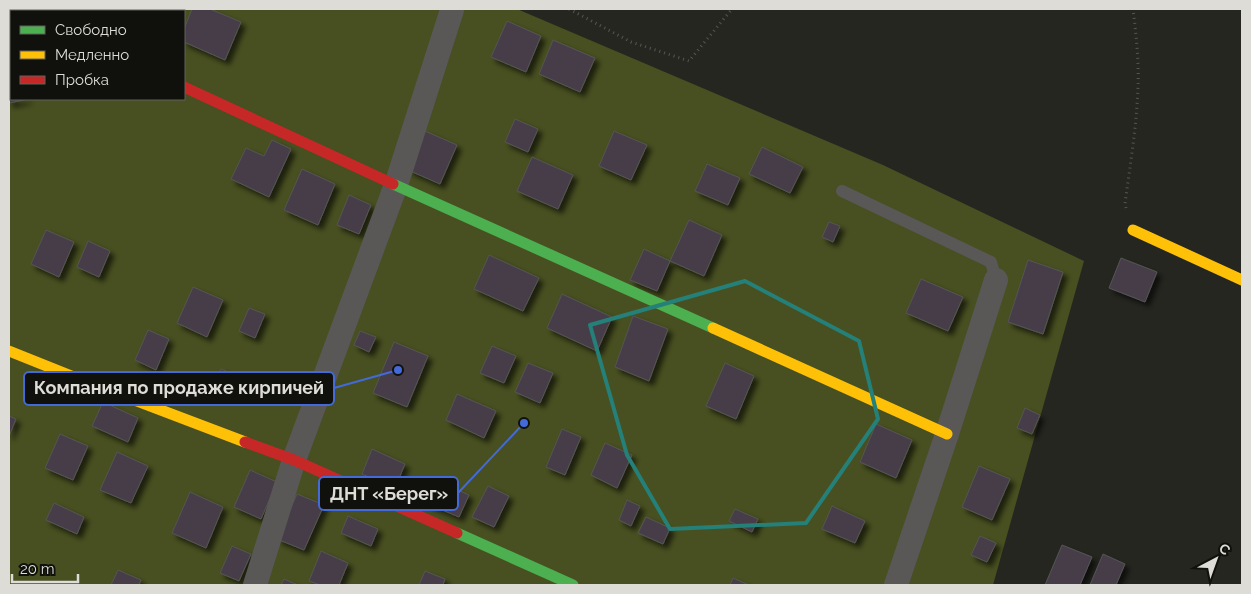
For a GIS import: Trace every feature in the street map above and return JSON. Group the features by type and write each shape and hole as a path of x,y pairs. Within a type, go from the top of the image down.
{"street":[{"path":"255,585 294,460 396,185 452,10"},
{"path":"185,87 947,434"},
{"path":"1133,230 1242,280"},
{"path":"896,585 996,280"},
{"path":"9,351 294,460 573,585"}],"lane":[{"path":"842,191 991,262 996,280"}],"path":[{"path":"569,9 631,42 689,61 732,9"},
{"path":"1133,9 1136,26 1138,85 1125,204 1133,230"}],"highlighted area":[{"path":"745,281 859,341 878,419 806,523 670,529 627,455 590,325"}],"green space":[{"path":"9,9 517,9 883,165 1084,261 993,585 9,585"}],"building":[{"path":"192,9 210,9 241,22 225,60 185,42 185,26"},
{"path":"507,21 541,36 526,72 491,57"},
{"path":"553,40 595,58 580,92 539,74"},
{"path":"9,55 10,100 23,100 9,103"},
{"path":"515,119 538,129 528,152 505,142"},
{"path":"425,131 457,145 440,184 408,170"},
{"path":"614,131 647,145 631,180 599,166"},
{"path":"272,140 291,149 269,197 231,179 246,148 264,156"},
{"path":"762,147 803,167 790,193 749,174"},
{"path":"532,157 573,175 558,209 517,191"},
{"path":"707,164 740,178 728,205 695,191"},
{"path":"302,169 335,184 318,225 284,210"},
{"path":"349,195 371,205 359,234 337,225"},
{"path":"689,220 722,235 704,276 670,261"},
{"path":"829,222 840,226 833,242 822,237"},
{"path":"46,230 74,242 59,277 31,264"},
{"path":"88,241 110,251 99,277 77,267"},
{"path":"644,249 670,261 657,291 630,280"},
{"path":"489,255 539,278 523,311 474,289"},
{"path":"1121,258 1157,272 1145,302 1109,288"},
{"path":"1028,260 1063,272 1043,334 1008,322"},
{"path":"921,279 963,297 948,331 906,313"},
{"path":"193,287 223,300 207,337 177,323"},
{"path":"562,294 612,317 597,351 547,328"},
{"path":"249,308 265,314 255,338 239,331"},
{"path":"633,316 668,329 649,381 615,367"},
{"path":"148,330 169,339 156,370 135,360"},
{"path":"360,331 376,337 369,352 354,345"},
{"path":"394,342 428,356 407,407 373,393"},
{"path":"492,346 516,356 504,383 480,373"},
{"path":"528,363 553,373 540,403 515,392"},
{"path":"725,363 754,376 736,419 706,406"},
{"path":"221,369 237,376 230,392 214,385"},
{"path":"457,394 496,411 484,438 446,420"},
{"path":"103,402 138,418 128,442 92,426"},
{"path":"1025,408 1040,415 1032,434 1017,428"},
{"path":"9,416 16,419 9,436"},
{"path":"876,424 912,440 896,478 860,462"},
{"path":"562,429 581,437 565,475 546,467"},
{"path":"60,434 88,446 73,480 45,468"},
{"path":"605,443 632,455 617,488 591,475"},
{"path":"372,449 405,464 395,488 362,474"},
{"path":"117,452 148,466 131,503 100,490"},
{"path":"979,466 1010,479 992,520 962,507"},
{"path":"250,470 277,482 261,519 234,507"},
{"path":"438,481 469,495 459,517 428,504"},
{"path":"488,486 509,496 494,527 472,517"},
{"path":"190,492 223,507 206,548 172,533"},
{"path":"297,494 324,505 304,550 277,539"},
{"path":"627,500 640,506 631,526 619,520"},
{"path":"54,503 84,517 77,534 46,520"},
{"path":"832,506 865,521 855,543 822,529"},
{"path":"735,509 758,519 752,532 729,521"},
{"path":"348,516 378,529 371,546 341,533"},
{"path":"646,517 670,528 663,544 638,533"},
{"path":"980,536 996,543 987,562 971,555"},
{"path":"1062,545 1092,557 1080,585 1045,585"},
{"path":"232,546 251,554 239,581 220,573"},
{"path":"321,551 348,563 339,585 320,585 309,581"},
{"path":"1103,554 1125,564 1116,585 1090,585"},
{"path":"118,570 141,580 139,585 111,585"},
{"path":"425,571 445,579 443,585 419,585"},
{"path":"733,578 749,585 730,585"},
{"path":"284,579 298,585 281,585"}],"traffic: fast":[{"path":"393,184 713,328"},
{"path":"457,533 573,585"}],"traffic: slow":[{"path":"1133,230 1242,280"},
{"path":"713,328 947,434"},
{"path":"9,351 245,442"}],"traffic: jam":[{"path":"185,87 393,184"},
{"path":"245,442 294,460 457,533"}],"place":[{"name":"Компания по продаже кирпичей","path":"398,370"},
{"name":"ДНТ «Берег»","path":"524,423"}]}
